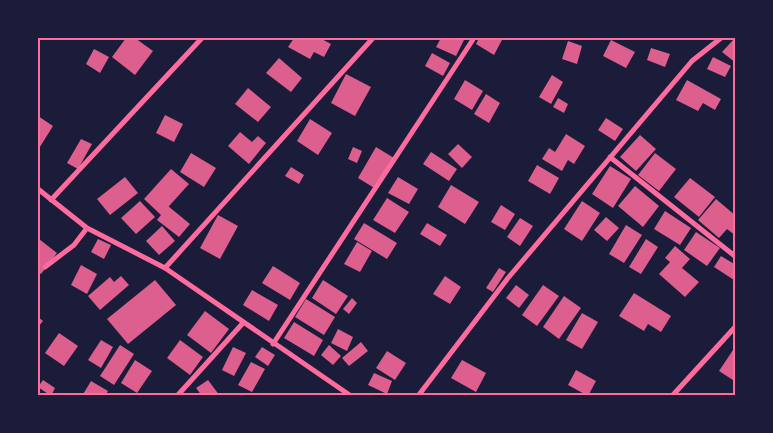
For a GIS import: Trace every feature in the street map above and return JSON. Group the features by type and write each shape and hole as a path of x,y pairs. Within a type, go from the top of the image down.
{"street":[{"path":"51,200 202,38"},
{"path":"165,268 373,38"},
{"path":"273,344 474,38"},
{"path":"418,396 508,278 610,157 692,61 721,38"},
{"path":"610,157 736,257"},
{"path":"38,189 87,228 165,268 243,324 351,396"},
{"path":"44,267 74,245 87,228"},
{"path":"177,396 243,324"},
{"path":"672,396 736,326"}],"building":[{"path":"126,38 135,38 153,51 135,75 112,57"},
{"path":"294,38 320,38 331,44 324,57 314,52 310,59 288,47"},
{"path":"441,38 459,38 464,40 456,56 436,47"},
{"path":"479,38 503,38 494,55 476,44"},
{"path":"736,38 736,63 722,52"},
{"path":"611,40 635,52 626,68 603,56"},
{"path":"568,41 582,46 577,64 562,59"},
{"path":"651,48 670,54 665,67 647,60"},
{"path":"94,49 109,57 100,73 86,64"},
{"path":"432,53 450,63 443,76 425,66"},
{"path":"713,57 731,66 725,77 707,69"},
{"path":"279,58 302,78 291,92 266,73"},
{"path":"346,74 371,87 355,116 331,103"},
{"path":"552,75 563,82 551,104 539,97"},
{"path":"465,80 483,91 472,110 454,99"},
{"path":"687,80 721,99 715,110 703,103 698,111 676,100"},
{"path":"248,88 271,107 258,122 235,104"},
{"path":"486,94 500,103 489,123 474,114"},
{"path":"558,98 568,104 564,113 553,107"},
{"path":"165,115 183,124 174,142 156,133"},
{"path":"38,116 53,126 38,150"},
{"path":"606,118 623,129 615,141 598,130"},
{"path":"310,119 332,133 318,155 297,141"},
{"path":"240,132 252,142 258,136 266,143 249,164 228,146"},
{"path":"566,134 585,146 574,164 568,160 562,171 542,159 549,148 555,152"},
{"path":"640,135 656,149 636,171 620,157"},
{"path":"81,139 92,144 78,169 67,163"},
{"path":"458,144 472,157 462,168 448,154"},
{"path":"353,147 362,151 357,163 348,159"},
{"path":"376,147 394,158 376,189 358,178"},
{"path":"431,152 457,169 449,181 423,164"},
{"path":"191,153 216,168 204,187 180,172"},
{"path":"655,153 676,169 659,191 638,175"},
{"path":"537,165 559,178 550,194 528,181"},
{"path":"610,166 631,179 613,208 592,194"},
{"path":"291,167 304,175 299,184 285,176"},
{"path":"171,169 189,184 161,215 144,199"},
{"path":"125,177 138,193 110,215 97,199"},
{"path":"398,177 418,189 409,204 388,193"},
{"path":"690,178 715,197 699,217 674,197"},
{"path":"451,185 479,202 465,224 438,207"},
{"path":"635,186 659,206 643,227 618,206"},
{"path":"387,198 409,212 395,233 373,220"},
{"path":"716,199 736,216 736,236 727,229 719,238 698,220"},
{"path":"140,201 155,217 136,234 121,218"},
{"path":"582,201 600,213 582,241 564,229"},
{"path":"501,205 515,214 505,230 491,222"},
{"path":"168,206 190,224 179,237 157,220"},
{"path":"665,211 691,228 680,245 654,229"},
{"path":"218,215 238,226 220,259 200,248"},
{"path":"606,217 619,228 607,241 594,230"},
{"path":"520,218 533,226 520,246 507,237"},
{"path":"364,223 397,243 387,259 354,239"},
{"path":"427,223 447,235 440,246 420,234"},
{"path":"626,225 642,235 624,263 609,254"},
{"path":"162,226 175,241 159,255 146,241"},
{"path":"696,232 720,248 707,266 684,250"},
{"path":"39,239 57,253 41,274 38,272"},
{"path":"98,239 111,245 104,259 91,252"},
{"path":"646,239 658,247 641,274 629,267"},
{"path":"357,242 372,251 360,272 344,264"},
{"path":"675,246 690,259 682,268 699,282 685,297 659,274 670,262 665,258"},
{"path":"721,256 736,265 734,280 714,267"},
{"path":"81,265 97,274 87,294 71,285"},
{"path":"273,266 300,283 290,300 262,283"},
{"path":"499,268 506,272 493,292 486,288"},
{"path":"121,276 129,285 100,310 88,296 110,277 114,282"},
{"path":"445,276 461,287 450,304 433,294"},
{"path":"155,280 176,305 128,344 107,319"},
{"path":"323,280 348,296 336,314 312,298"},
{"path":"516,285 529,295 519,308 506,298"},
{"path":"543,285 559,296 537,326 522,315"},
{"path":"252,290 278,305 269,321 243,305"},
{"path":"634,293 671,316 661,332 648,324 644,331 619,316"},
{"path":"564,296 581,308 559,339 543,327"},
{"path":"352,298 357,303 349,314 343,309"},
{"path":"306,299 335,317 324,335 295,317"},
{"path":"205,311 229,329 211,353 187,335"},
{"path":"582,313 598,322 582,349 566,340"},
{"path":"38,317 43,321 38,327"},
{"path":"294,322 323,340 314,356 284,338"},
{"path":"338,329 353,337 347,351 331,343"},
{"path":"59,333 78,346 64,366 45,353"},
{"path":"101,340 113,347 101,368 88,360"},
{"path":"180,340 203,357 190,375 167,358"},
{"path":"361,342 368,351 349,366 342,358"},
{"path":"120,345 134,354 114,385 100,376"},
{"path":"329,345 341,356 333,365 321,355"},
{"path":"233,347 246,353 234,376 222,370"},
{"path":"262,347 275,355 268,366 255,357"},
{"path":"733,350 736,352 736,382 719,371"},
{"path":"387,351 406,363 395,380 376,368"},
{"path":"135,360 152,371 137,393 121,383"},
{"path":"462,360 486,373 476,392 451,378"},
{"path":"251,362 265,369 252,392 238,385"},
{"path":"576,370 596,381 588,396 568,385"},
{"path":"374,373 392,381 387,394 368,385"},
{"path":"43,380 55,388 51,396 38,387"},
{"path":"208,380 220,396 202,396 196,388"},
{"path":"91,381 108,391 105,396 82,396"}]}
